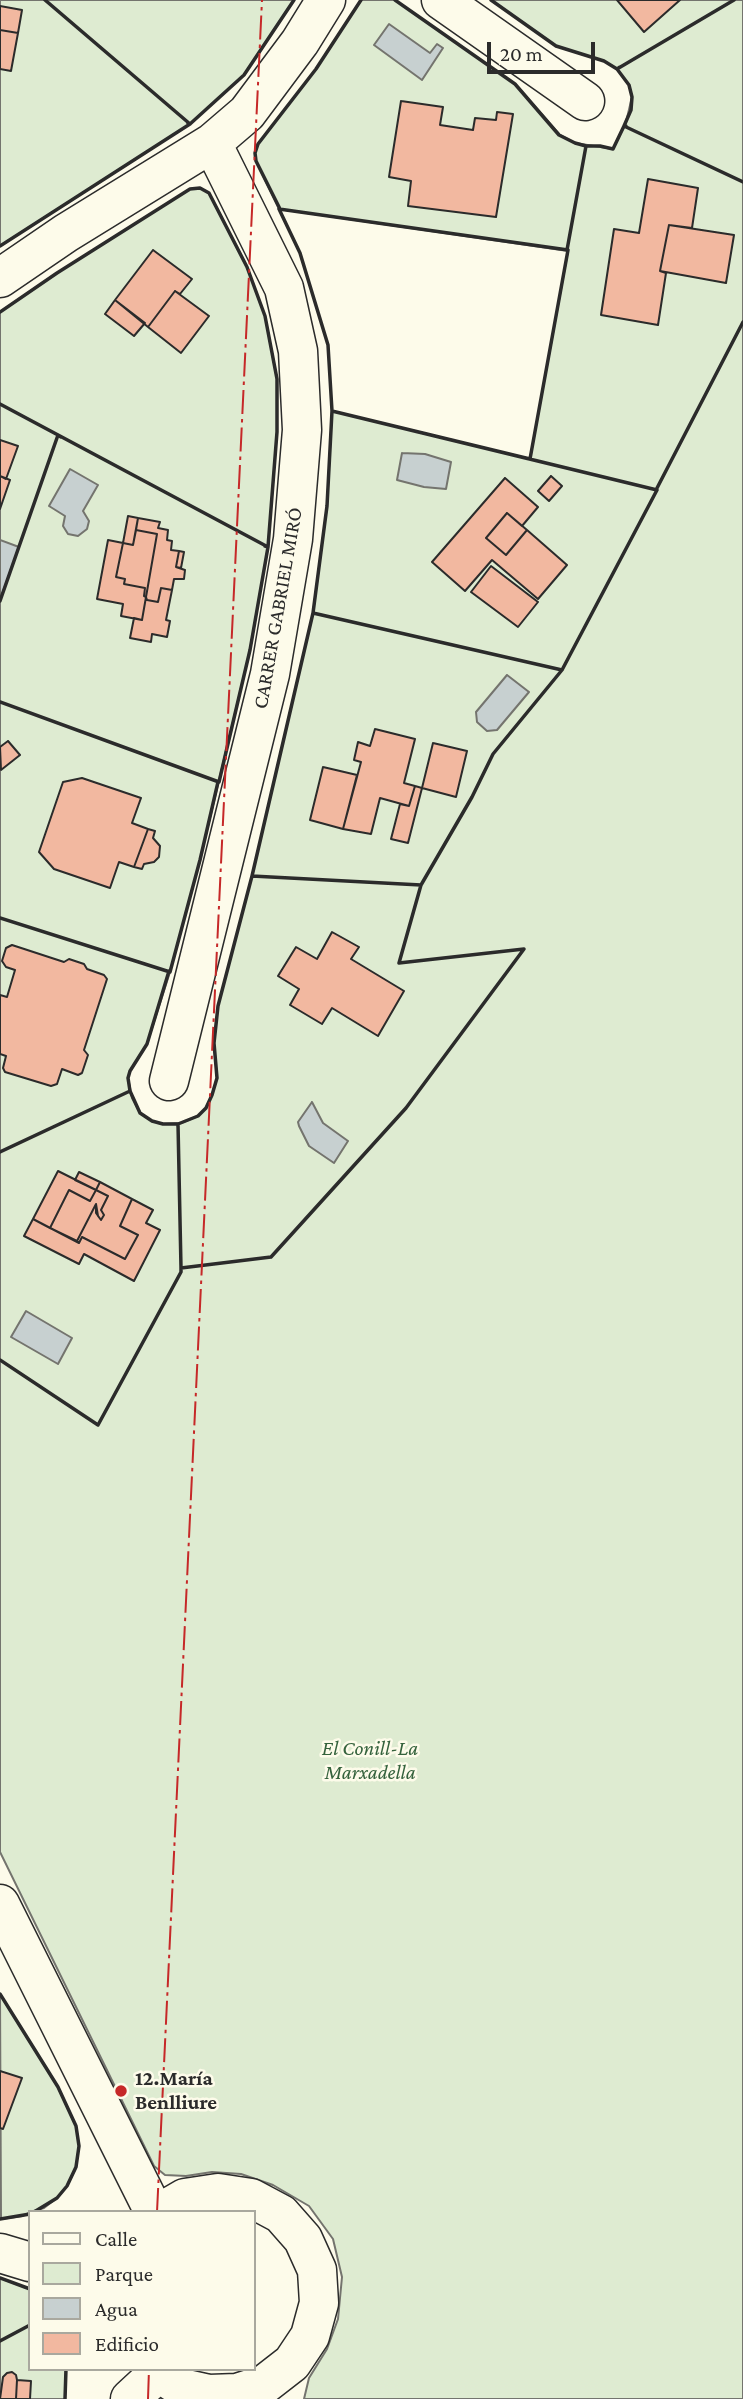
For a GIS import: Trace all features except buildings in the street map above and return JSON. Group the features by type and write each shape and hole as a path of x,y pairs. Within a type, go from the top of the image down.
{"street":[{"path":"0,278 66,233 212,143 247,113 300,42 326,0"},
{"path":"441,0 585,101"},
{"name":"CARRER GABRIEL MIRÓ","path":"169,1081 270,674 293,539 302,430 298,351 284,288 212,143"},
{"path":"0,1905 153,2210"},
{"path":"147,2381 209,2394 265,2391 292,2363 310,2336 319,2303 317,2270 303,2239 281,2214 251,2198 218,2193 185,2199 166,2210"},
{"path":"0,2253 28,2261"}],"green space":[{"path":"0,0 294,0 244,75 190,124 0,246"},
{"name":"El Conill-La Marxadella","path":"361,0 395,0 515,84 560,135 575,143 613,149 626,122 632,97 629,85 617,69 604,61 556,46 491,0 743,0 743,2399 304,2399 309,2378 327,2349 338,2319 342,2277 333,2239 309,2206 273,2185 241,2174 212,2172 186,2176 165,2175 154,2166 0,1852 0,312 190,189 200,188 209,193 247,267 265,316 277,379 277,432 268,547 250,650 200,860 170,972 147,1044 128,1078 132,1098 140,1113 163,1124 181,1123 198,1116 206,1108 217,1078 214,1043 218,1006 252,876 313,613 327,506 332,411 530,459 568,251 279,209 256,161 258,144 316,69"},
{"path":"0,1994 58,2087 76,2126 79,2146 76,2167 67,2186 57,2198 44,2208 28,2210 23,2216 1,2219"},
{"path":"0,2278 28,2288 28,2371 66,2371 65,2399 0,2399"}],"water":[{"path":"389,24 430,53 437,44 443,48 422,80 374,45"},
{"path":"402,453 425,454 451,462 446,489 397,480"},
{"path":"70,469 98,485 83,511 89,521 87,529 78,536 68,534 63,526 65,516 49,506"},
{"path":"0,540 19,547 0,600"},
{"path":"507,675 529,692 497,730 487,731 477,722 476,712"},
{"path":"312,1102 323,1123 348,1141 334,1163 309,1146 299,1126 298,1122"},
{"path":"26,1311 72,1338 58,1364 11,1337"}],"wall":[{"path":"0,246 190,124 45,0"},
{"path":"188,123 244,75 294,0"},
{"path":"280,209 256,161 258,144 316,69 361,0"},
{"path":"395,0 515,84 559,135 586,146 567,250"},
{"path":"491,0 556,46 604,61 617,69 620,67"},
{"path":"626,126 632,97 629,85 617,69 734,0"},
{"path":"586,146 613,149 624,126 743,182"},
{"path":"0,312 190,189 200,188 209,193 247,267 265,316 277,379 277,432 268,547 0,404"},
{"path":"279,209 568,250 530,459 332,411 328,345 300,253 279,209"},
{"path":"656,490 743,322"},
{"path":"332,411 657,490 562,670 313,613 327,506 332,411"},
{"path":"0,601 58,435 61,437"},
{"path":"0,702 219,782 250,650 268,547 265,546"},
{"path":"313,613 562,670 493,754 472,797 421,885 252,876 313,613"},
{"path":"0,918 170,972 218,782"},
{"path":"252,876 421,885 399,963 524,949 406,1108 271,1257 181,1268 178,1124 198,1116 206,1108 212,1095 217,1078 214,1043 218,1006 252,876"},
{"path":"130,1091 130,1071 147,1044 169,971"},
{"path":"0,1152 130,1091 140,1113 152,1121 178,1124 178,1127"},
{"path":"0,1360 98,1425 181,1272 181,1267"},
{"path":"0,1994 58,2087 76,2126 79,2146 76,2167 67,2186 57,2198 37,2210"},
{"path":"0,2219 28,2214"},
{"path":"0,2278 28,2288"},
{"path":"0,2341 28,2326"},
{"path":"65,2399 66,2371"}],"power":[{"path":"157,2210 262,0"},
{"path":"148,2399 149,2371"}],"place":[{"name":"12.María Benlliure","path":"121,2091"}]}
